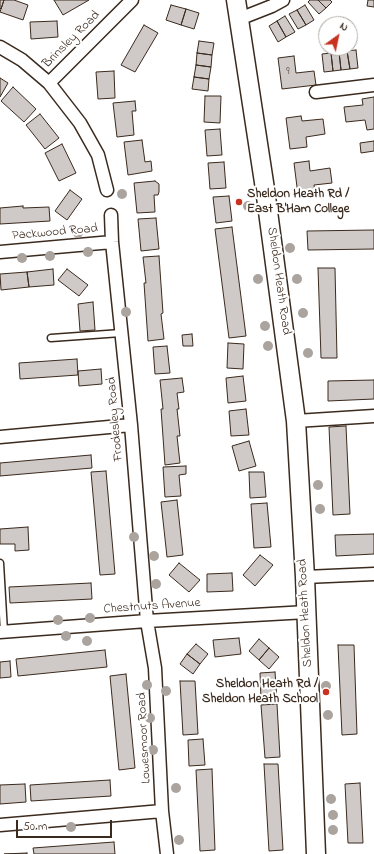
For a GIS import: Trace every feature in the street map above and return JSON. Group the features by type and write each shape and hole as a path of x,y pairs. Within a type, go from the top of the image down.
{"street":[{"name":"Brinsley Road","path":"49,83 132,0"},
{"name":"Sheldon Heath Road","path":"236,0 265,189 296,421 307,612 316,854"},
{"path":"239,19 283,0"},
{"path":"0,47 22,60 49,83 80,122 98,155 107,190"},
{"path":"316,92 374,86"},
{"name":"Frodesley Road","path":"111,215 112,242 131,425 147,621"},
{"name":"Packwood Road","path":"0,252 112,242"},
{"path":"296,421 374,416"},
{"path":"0,437 131,425"},
{"path":"305,577 374,574"},
{"name":"Chestnuts Avenue","path":"2,632 147,621 307,612"},
{"name":"Lowesmoor Road","path":"147,621 155,668 162,811 167,854"},
{"path":"0,825 162,811"}],"lane":[{"path":"51,338 121,333"},
{"path":"0,563 2,632"}],"building":[{"path":"0,0 4,0 1,9 0,8"},
{"path":"4,0 14,0 28,5 23,20 0,12"},
{"path":"54,0 89,0 63,15"},
{"path":"310,0 318,0 326,8 319,14 308,2"},
{"path":"318,0 330,0 332,2 326,8"},
{"path":"368,0 374,0 374,7 367,6"},
{"path":"171,5 186,9 181,25 166,20"},
{"path":"305,5 314,20 306,25 297,10"},
{"path":"186,9 199,13 194,29 181,25"},
{"path":"297,10 306,25 298,29 289,14"},
{"path":"285,16 295,32 286,37 277,21"},
{"path":"57,21 58,37 31,39 30,22"},
{"path":"277,21 286,37 278,42 269,26"},
{"path":"144,25 158,33 135,72 121,65"},
{"path":"199,41 214,43 212,55 197,53"},
{"path":"197,53 212,55 211,67 196,65"},
{"path":"294,56 296,73 314,71 316,85 282,89 278,58"},
{"path":"322,56 331,56 333,71 324,72"},
{"path":"331,56 339,56 341,70 333,71"},
{"path":"339,56 348,56 350,69 341,70"},
{"path":"348,56 357,56 358,68 350,69"},
{"path":"196,65 211,67 209,79 194,77"},
{"path":"114,71 115,98 98,99 96,72"},
{"path":"194,77 209,79 208,91 192,89"},
{"path":"0,78 8,83 0,97"},
{"path":"13,87 36,109 24,122 1,101"},
{"path":"205,96 221,96 220,123 204,122"},
{"path":"374,97 374,129 367,130 365,120 346,122 344,107 363,105 362,99"},
{"path":"135,101 136,111 132,111 134,135 117,137 113,103"},
{"path":"40,114 59,138 45,149 26,125"},
{"path":"301,116 302,121 323,119 325,134 306,137 307,147 290,149 286,118"},
{"path":"220,129 222,155 207,156 205,130"},
{"path":"142,140 145,162 151,161 152,171 128,175 124,142"},
{"path":"374,141 374,151 361,153 360,143"},
{"path":"62,144 76,173 59,181 45,153"},
{"path":"309,161 310,171 330,168 332,183 314,185 315,193 298,195 294,163"},
{"path":"224,162 226,188 210,189 208,163"},
{"path":"155,181 159,184 159,192 158,195 154,195 155,212 137,213 134,183"},
{"path":"70,190 82,199 67,220 55,211"},
{"path":"229,196 232,221 216,223 213,197"},
{"path":"23,206 23,208 49,207 50,221 0,224 0,208"},
{"path":"156,218 159,249 141,251 138,219"},
{"path":"232,227 246,336 229,338 215,229"},
{"path":"374,230 374,249 308,250 307,231"},
{"path":"159,256 163,313 161,314 164,339 148,341 144,283 146,283 143,257"},
{"path":"318,268 335,268 337,358 321,358"},
{"path":"53,269 54,285 29,287 27,272"},
{"path":"67,269 88,285 79,296 58,280"},
{"path":"27,272 29,287 1,290 0,274"},
{"path":"93,302 95,330 80,331 78,304"},
{"path":"192,334 193,346 183,346 182,335"},
{"path":"228,343 244,344 243,369 227,368"},
{"path":"167,346 170,373 155,374 153,347"},
{"path":"77,359 78,375 20,379 19,363"},
{"path":"101,369 102,384 79,386 78,371"},
{"path":"243,376 246,401 228,403 226,378"},
{"path":"182,378 184,392 177,393 180,436 177,436 180,463 165,465 161,409 163,409 160,380"},
{"path":"374,380 374,399 328,401 328,381"},
{"path":"246,409 249,435 231,436 229,411"},
{"path":"346,426 350,514 333,515 329,427"},
{"path":"249,441 256,466 239,471 232,446"},
{"path":"91,455 92,468 0,476 0,463"},
{"path":"186,466 186,474 179,475 181,496 165,497 163,467"},
{"path":"106,471 115,574 100,575 91,472"},
{"path":"249,472 264,472 266,497 250,498"},
{"path":"177,500 183,555 167,557 161,502"},
{"path":"267,503 271,547 254,548 251,504"},
{"path":"28,527 29,550 15,551 15,544 0,544 0,529"},
{"path":"374,534 374,554 336,556 335,535"},
{"path":"260,555 273,565 255,586 243,575"},
{"path":"179,563 200,580 189,592 169,575"},
{"path":"232,573 233,591 207,592 207,574"},
{"path":"91,583 92,599 10,603 9,587"},
{"path":"239,638 241,654 215,657 213,640"},
{"path":"259,639 269,648 259,660 249,651"},
{"path":"196,644 208,654 200,664 187,654"},
{"path":"338,645 354,645 357,734 342,735"},
{"path":"269,648 279,657 269,669 259,660"},
{"path":"105,650 107,667 18,676 16,659"},
{"path":"187,654 200,664 193,674 180,664"},
{"path":"10,661 11,677 0,678 0,662"},
{"path":"275,672 277,700 261,700 260,673"},
{"path":"126,674 135,768 119,770 110,676"},
{"path":"180,681 195,681 198,734 183,735"},
{"path":"277,704 280,757 265,758 261,705"},
{"path":"203,739 205,765 189,766 188,740"},
{"path":"264,764 278,764 283,850 269,851"},
{"path":"212,769 215,850 200,851 196,770"},
{"path":"110,780 111,796 31,801 30,785"},
{"path":"360,783 363,843 348,843 345,784"},
{"path":"25,784 26,802 0,804 0,785"},
{"path":"114,842 115,854 34,854 33,848"},
{"path":"27,853 27,854 4,854"}],"place":[{"name":"Sheldon Heath Rd / East B'Ham College","path":"239,202"},
{"name":"Sheldon Heath Rd / Sheldon Heath School","path":"326,692"}]}
